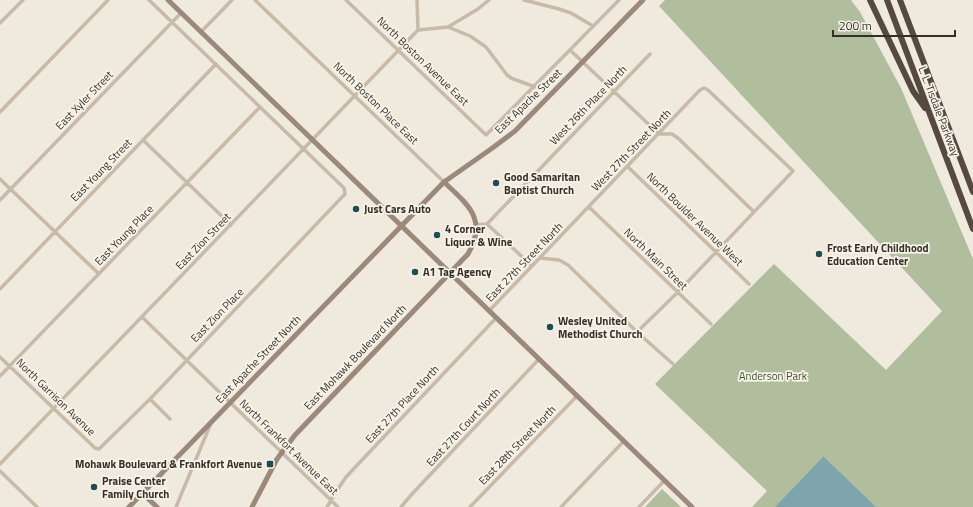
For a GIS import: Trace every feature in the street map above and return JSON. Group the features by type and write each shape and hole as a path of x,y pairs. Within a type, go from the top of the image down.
{"highway":[{"path":"870,0 913,91 931,118"},
{"name":"L. L. Tisdale Parkway","path":"887,0 973,229"},
{"name":"L. L. Tisdale Parkway","path":"900,0 973,192"}],"main road":[{"path":"168,0 692,507"},
{"name":"East Apache Street","path":"402,225 444,182 515,131 643,0"},
{"name":"North Boston Place East","path":"444,182 466,203 474,217 476,225"},
{"name":"East Apache Street North","path":"129,507 402,225"},
{"name":"East Mohawk Boulevard North","path":"252,507 282,452 303,425 468,254 476,237 476,225"},
{"path":"142,493 157,507"}],"street":[{"path":"0,23 23,0"},
{"path":"0,112 108,0"},
{"path":"149,0 304,149"},
{"path":"201,32 232,0"},
{"name":"North Boston Place East","path":"255,0 444,182"},
{"name":"North Boston Avenue East","path":"346,0 486,135"},
{"path":"417,0 418,30 448,27 478,9 489,0"},
{"path":"524,0 571,13 593,26"},
{"name":"East Apache Street","path":"486,135 619,0"},
{"name":"East Xyler Street","path":"0,200 181,12"},
{"path":"448,27 478,40 494,56 507,75 534,87"},
{"name":"East Zion Street","path":"0,464 418,30"},
{"path":"570,50 659,134 672,134 679,139 754,212 678,292 637,332"},
{"name":"West 26th Place North","path":"487,224 650,54"},
{"name":"East Young Street","path":"0,289 216,64"},
{"name":"West 27th Street North","path":"571,226 700,90 704,88 708,90 793,171 754,212"},
{"name":"East Young Place","path":"0,376 260,107"},
{"path":"142,140 231,225"},
{"name":"East Zion Place","path":"99,449 150,399 344,196 344,188 304,149"},
{"name":"North Boulder Avenue West","path":"628,167 749,284"},
{"path":"0,179 98,274"},
{"name":"North Main Street","path":"589,207 711,324"},
{"path":"476,225 487,224 532,266"},
{"name":"East 27th Street North","path":"489,311 571,226"},
{"path":"540,258 559,260 568,265 637,332 673,364"},
{"name":"North Frankfort Avenue East","path":"142,317 338,507"},
{"name":"East 27th Place North","path":"327,507 340,485 353,469 496,318"},
{"name":"North Garrison Avenue","path":"0,357 95,448 99,449"},
{"name":"East 27th Court North","path":"401,507 417,488 539,359"},
{"name":"East 28th Street North","path":"470,507 577,396"},
{"path":"150,399 170,419"},
{"path":"176,507 212,422"},
{"path":"561,507 624,441"},
{"path":"0,472 37,507"},
{"path":"639,507 665,480"}],"green space":[{"name":"Anderson Park","path":"665,0 851,0 860,12 901,88 973,259 973,507 752,507 767,491 655,384 774,264 886,370 942,311 659,6"},
{"path":"662,489 681,507 645,507"}],"water":[{"path":"824,457 876,507 775,507"}],"place":[{"name":"Good Samaritan Baptist Church","path":"496,183"},
{"name":"Just Cars Auto","path":"356,209"},
{"name":"4 Corner Liquor & Wine","path":"437,235"},
{"name":"Frost Early Childhood Education Center","path":"819,254"},
{"name":"A1 Tag Agency","path":"415,272"},
{"name":"Wesley United Methodist Church","path":"550,327"},
{"name":"Mohawk Boulevard & Frankfort Avenue","path":"270,464"},
{"name":"Praise Center Family Church","path":"94,487"}]}
